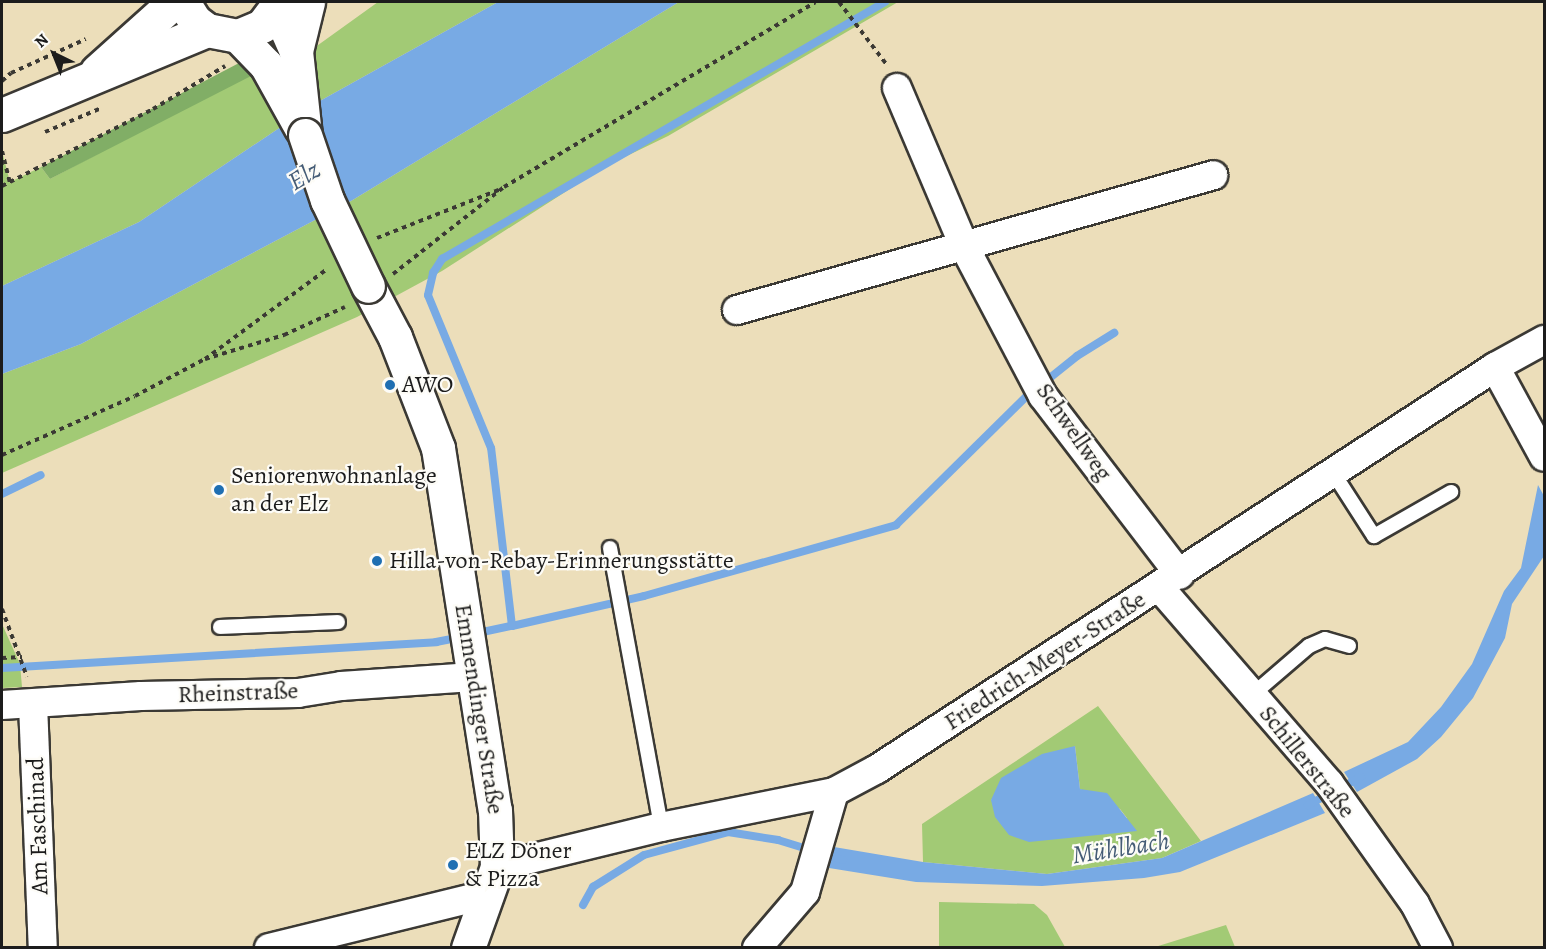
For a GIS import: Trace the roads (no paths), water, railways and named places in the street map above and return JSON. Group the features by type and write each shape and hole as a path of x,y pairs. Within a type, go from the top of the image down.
{"main road":[{"path":"91,77 174,2"},
{"name":"Emmendinger Straße","path":"183,2 195,21 224,43 266,65 290,86"},
{"path":"2,115 91,77 131,64 224,43 262,26 288,4"},
{"name":"Emmendinger Straße","path":"288,4 296,51 290,86 305,135 327,200 395,337 438,448 495,810 493,881 468,948"}],"street":[{"name":"Schwellweg","path":"897,88 965,248 1039,387 1170,581"},
{"path":"737,310 965,248 1213,175"},
{"name":"Friedrich-Meyer-Straße","path":"269,948 493,881 661,827 834,792 878,769 1170,581 1495,367 1545,340"},
{"path":"1495,367 1545,457"},
{"name":"Schillerstraße","path":"1170,581 1252,696 1335,792 1415,904 1438,948"},
{"name":"Rheinstraße","path":"2,705 141,696 298,693 341,686 469,649"},
{"name":"Am Faschinad","path":"33,704 43,948"},
{"path":"757,948 805,892 834,792"}],"lane":[{"path":"1334,474 1374,536 1450,492"},
{"path":"610,548 661,827"},
{"path":"219,627 338,622"},
{"path":"1252,696 1310,646 1325,639 1349,646"}],"water":[{"name":"Elz","path":"498,2 679,2 351,201 81,344 2,374 2,286 139,222 318,102"},
{"path":"1538,485 1544,496 1544,556 1512,604 1505,638 1473,698 1441,737 1417,759 1357,792 1344,772 1408,742 1441,707 1472,664 1504,591 1521,568"},
{"path":"1075,746 1080,789 1107,793 1137,831 1029,842 1009,835 995,817 991,800 1001,778 1042,754"},
{"path":"1313,793 1325,813 1180,872 1144,878 1042,886 916,882 829,868 834,847 923,862 1047,874 1162,858"}],"waterway":[{"path":"473,634 512,626 491,448 428,295 433,273 442,259 885,2"},
{"path":"512,626 644,596 896,525 1026,397 1077,356 1114,333"},
{"path":"2,494 41,475"},
{"path":"2,668 436,642 461,637"},
{"name":"Mühlbach","path":"1308,805 1361,777"},
{"name":"Mühlbach","path":"583,905 593,887 644,855 728,832 778,840 843,860"}],"place":[{"name":"AWO","path":"390,385"},
{"name":"Seniorenwohnanlage an der Elz","path":"219,490"},
{"name":"Hilla-von-Rebay-Erinnerungsstätte","path":"377,561"},
{"name":"ELZ Döner & Pizza","path":"453,865"}]}
